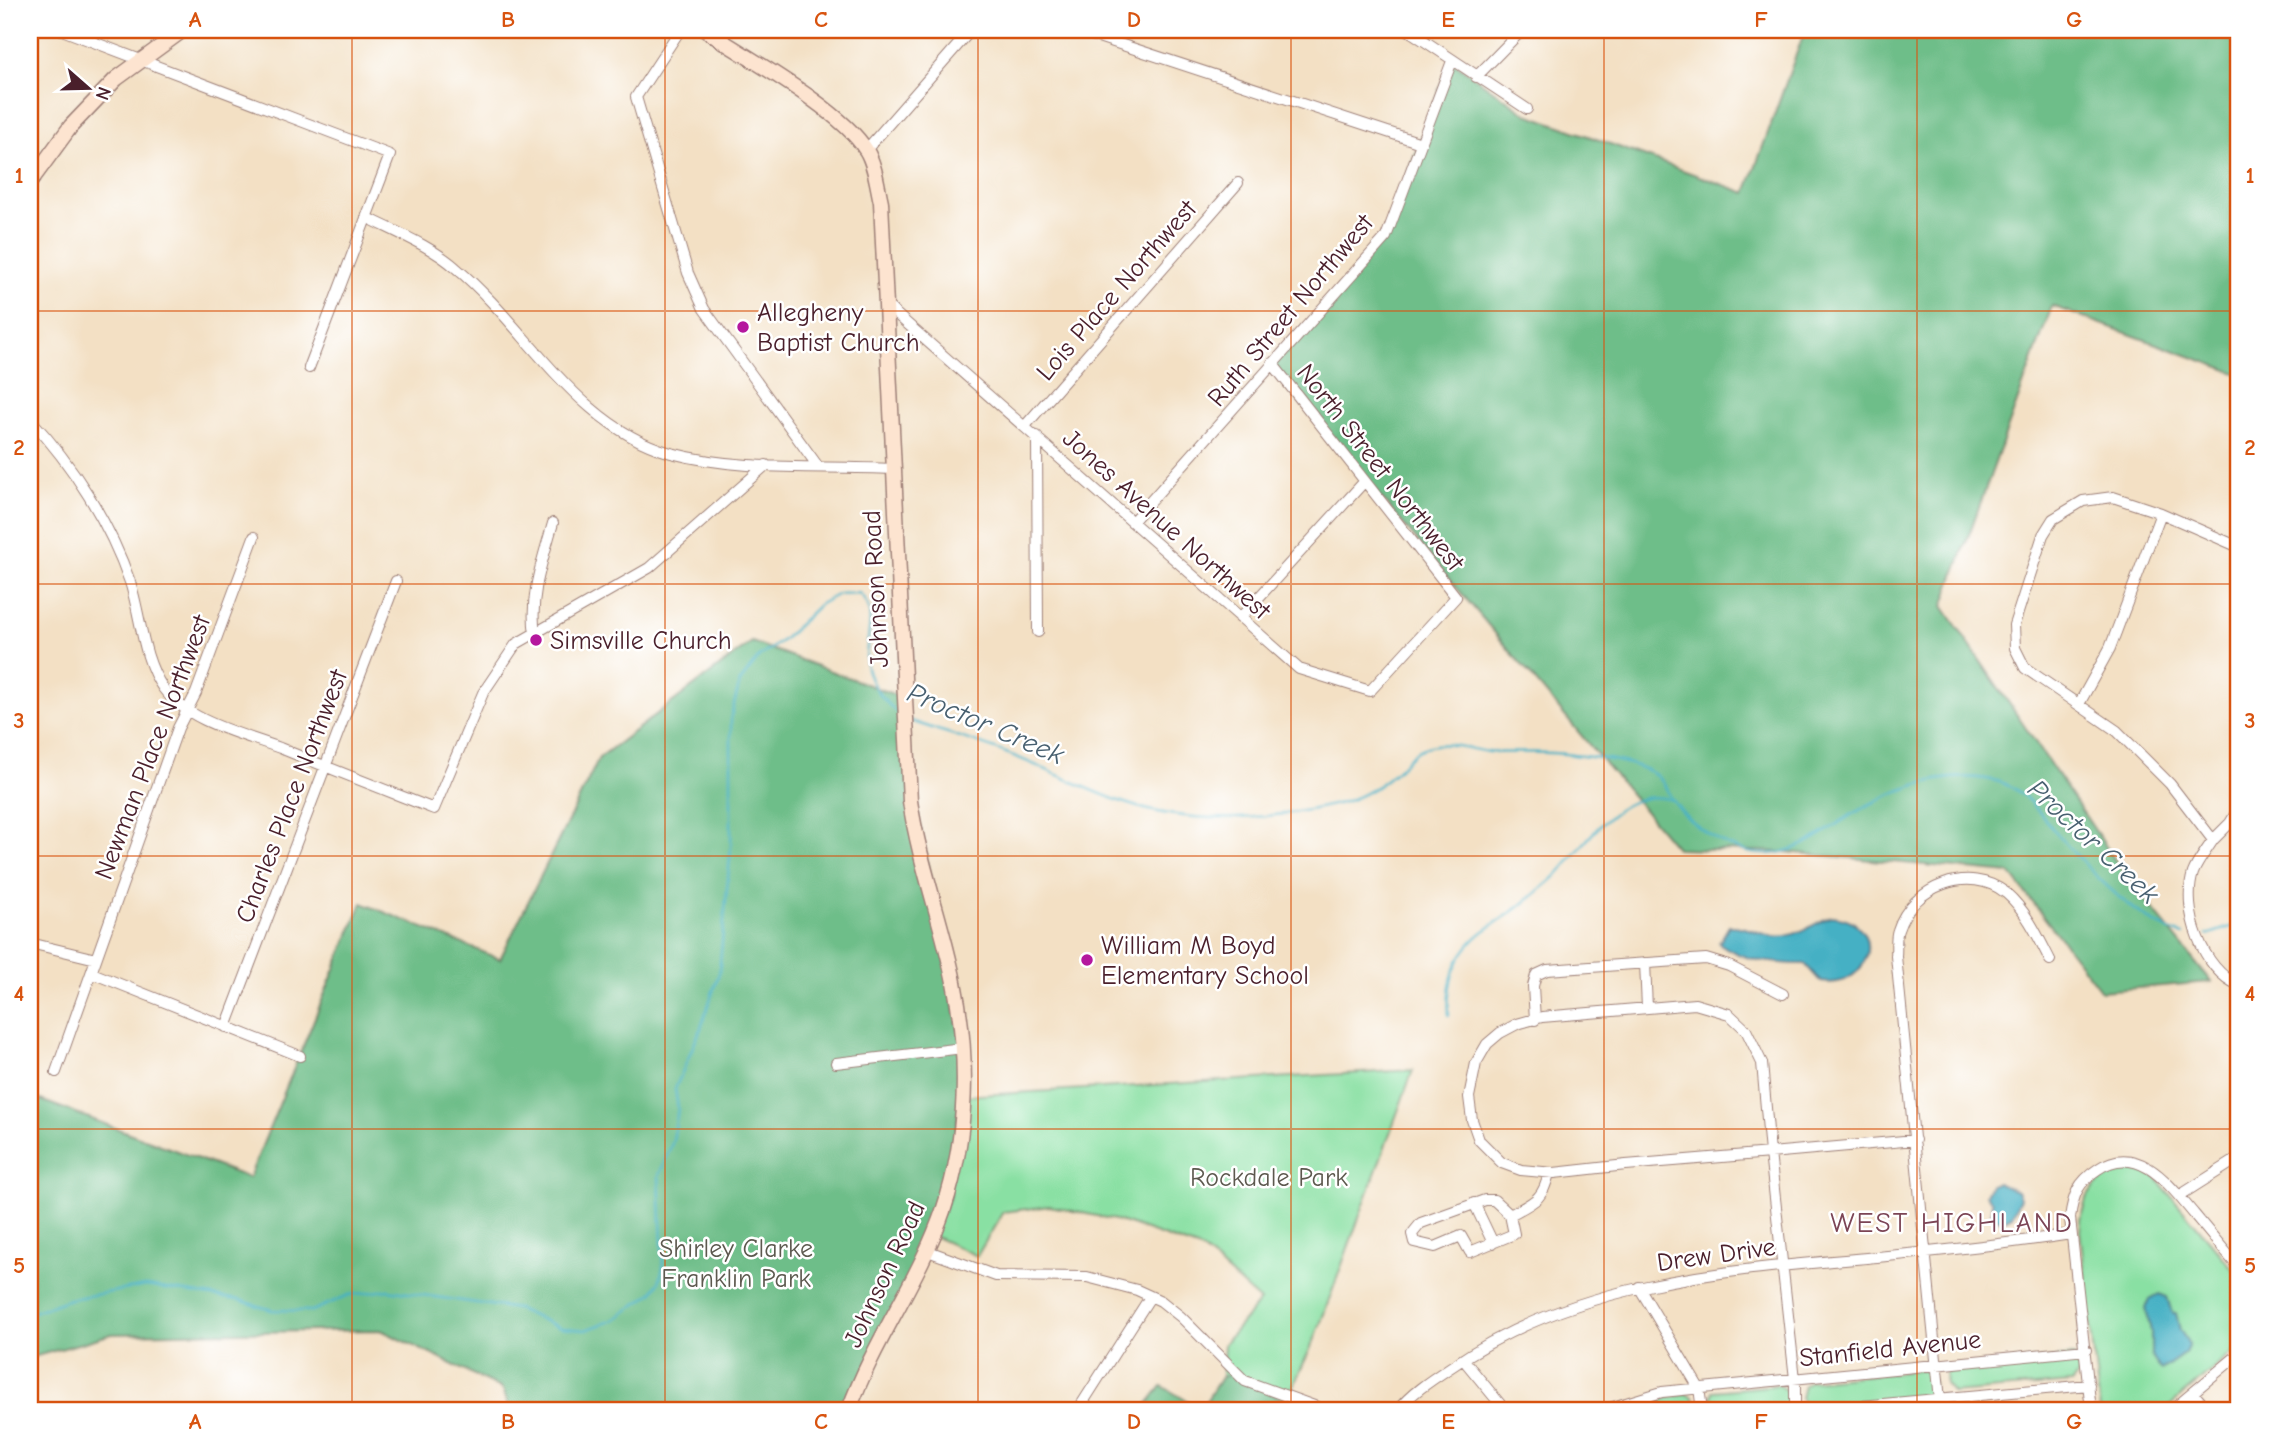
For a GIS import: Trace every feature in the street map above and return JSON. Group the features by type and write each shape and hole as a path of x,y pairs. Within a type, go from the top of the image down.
{"street":[{"path":"62,30 390,155 309,368"},
{"path":"30,182 71,127 116,79 183,30"},
{"path":"680,30 636,97 688,273 704,309 720,335 817,465"},
{"name":"Johnson Road","path":"705,30 827,110 866,150 881,202 906,718 914,827 954,979 963,1048 963,1109 957,1154 944,1206 928,1251 849,1410"},
{"path":"866,150 971,30"},
{"path":"1077,30 1421,143"},
{"path":"1408,30 1527,109"},
{"path":"1476,77 1522,30"},
{"name":"Ruth Street Northwest","path":"1132,522 1386,237 1452,61"},
{"name":"Lois Place Northwest","path":"1025,426 1238,183"},
{"path":"368,218 418,243 454,266 570,387 630,435 669,452 715,461 893,469"},
{"name":"Jones Avenue Northwest","path":"886,305 1299,668 1370,691 1427,628"},
{"name":"North Street Northwest","path":"1272,363 1456,597 1427,628"},
{"path":"30,419 71,471 112,537 130,583 152,668 164,689 188,709 434,809 497,669 516,645 649,568 766,465"},
{"path":"1037,436 1038,632"},
{"path":"1240,618 1364,482"},
{"path":"2213,840 2170,784 2117,731 2025,668 2015,648 2014,625 2043,535 2053,519 2062,512 2096,498 2113,498 2161,513 2239,547"},
{"path":"2079,704 2110,648 2161,513"},
{"path":"535,634 533,619 538,578 553,523"},
{"name":"Newman Place Northwest","path":"56,1072 178,728 188,709 254,537"},
{"name":"Charles Place Northwest","path":"226,1027 396,580"},
{"path":"2239,808 2230,823 2213,840 2193,874 2191,914 2205,957 2229,981 2239,985"},
{"path":"1941,1410 1896,956 1897,931 1911,906 1939,884 1974,877 2006,893 2035,930 2050,960"},
{"path":"30,943 96,959"},
{"path":"1535,1020 1533,985 1536,975 1546,970 1716,960 1783,994"},
{"path":"1644,963 1647,1008"},
{"path":"92,973 300,1056"},
{"path":"1795,1410 1796,1379 1770,1153 1762,1063 1746,1030 1729,1014 1695,1004 1535,1020 1517,1024 1487,1044 1470,1080 1470,1109 1479,1139 1502,1163 1521,1170 1549,1173 1770,1153 1915,1140"},
{"path":"836,1063 963,1048"},
{"path":"2179,1196 2239,1158"},
{"path":"2091,1410 2071,1234 2072,1205 2079,1184 2113,1162 2146,1166 2165,1178 2239,1268"},
{"path":"1510,1215 1535,1202 1545,1192 1549,1173"},
{"path":"1493,1200 1510,1215 1514,1234 1470,1252 1461,1236 1435,1247 1414,1242 1412,1234 1421,1223 1474,1203 1493,1200"},
{"path":"1474,1203 1493,1243"},
{"name":"Drew Drive","path":"1398,1410 1463,1359 1511,1331 1559,1310 1639,1287 1715,1271 1927,1252 2071,1234"},
{"path":"928,1251 996,1276 1024,1279 1087,1277 1112,1282 1150,1297 1181,1317 1245,1381 1325,1410"},
{"path":"1639,1287 1699,1388 1702,1410"},
{"path":"1078,1410 1150,1297"},
{"name":"Stanfield Avenue","path":"1603,1410 1662,1392 2086,1350"},
{"path":"2172,1410 2239,1354"},
{"path":"1463,1359 1505,1410"},
{"path":"1818,1410 2089,1385"},
{"path":"2193,1393 2208,1410"}],"green space":[{"path":"1805,30 2239,30 2239,374 2052,306 1943,606 2126,876 2211,982 2101,991 2010,873 1786,852 1677,849 1270,366 1385,235 1450,60 1527,114 1746,193"},
{"name":"Shirley Clarke Franklin Park","path":"752,642 901,697 904,743 964,1056 949,1198 846,1410 510,1410 503,1389 381,1330 112,1334 30,1358 30,1096 249,1178 362,903 500,959 599,758"},
{"name":"Rockdale Park","path":"1413,1070 1314,1341 1286,1401 1238,1376 1222,1376 1224,1344 1260,1301 1203,1250 1120,1221 1050,1206 1003,1212 977,1256 933,1236 963,1096"},
{"path":"2116,1170 2151,1172 2239,1276 2239,1347 2165,1410 2100,1410 2080,1231 2085,1202 2093,1188"},
{"path":"2073,1356 2077,1359 2080,1373 2071,1383 1953,1393 1945,1384 1946,1373 1952,1368"},
{"path":"1923,1370 1929,1373 1934,1383 1928,1397 1818,1408 1806,1406 1801,1398 1804,1385 1810,1381"},
{"path":"1222,1376 1238,1376 1286,1401 1282,1410 1143,1410 1162,1386 1201,1409"},
{"path":"1778,1385 1789,1392 1789,1405 1784,1410 1708,1408 1713,1391"},
{"path":"1686,1394 1693,1397 1696,1410 1617,1410"}],"water":[{"path":"1832,916 1849,920 1861,929 1866,941 1867,953 1862,966 1852,976 1839,982 1821,982 1805,964 1749,958 1719,943 1729,926 1777,937 1801,931"},
{"path":"1997,1182 2017,1191 2020,1198 2012,1216 2002,1221 1991,1215 1992,1202 1986,1194 1991,1185"},
{"path":"2159,1294 2167,1297 2172,1313 2176,1313 2180,1330 2189,1344 2185,1353 2161,1370 2151,1356 2151,1332 2146,1308 2150,1299"}],"waterway":[{"name":"Proctor Creek","path":"30,1313 70,1299 146,1286 239,1300 272,1310 312,1311 349,1295 388,1290 517,1309 561,1328 585,1330 614,1320 652,1293 663,1268 659,1175 673,1141 678,1108 675,1089 701,1028 719,973 731,847 731,716 740,682 759,657 784,639 820,604 839,594 859,593 869,610 866,658 869,675 880,694 899,714"},
{"name":"Proctor Creek","path":"911,721 1006,753 1125,803 1150,810 1203,818 1285,814 1344,802 1380,784 1419,750 1437,745 1454,745 1489,752 1553,753 1604,759 1633,765 1655,775 1690,820 1714,838 1742,850 1768,854 1780,853 1802,845 1866,806 1916,785 1951,778 1987,779 2010,786 2027,799 2083,863 2132,908 2167,929 2184,935"},
{"path":"1449,1015 1454,972 1461,956 1472,942 1554,878 1591,835 1620,809 1636,801 1654,797 1673,800"},
{"name":"Proctor Creek","path":"2207,935 2239,924"}],"place":[{"name":"Allegheny Baptist Church","path":"743,327"},
{"name":"Simsville Church","path":"536,640"},
{"name":"William M Boyd Elementary School","path":"1087,960"}],"district":[{"name":"WEST HIGHLAND","path":"1952,1222"}]}
